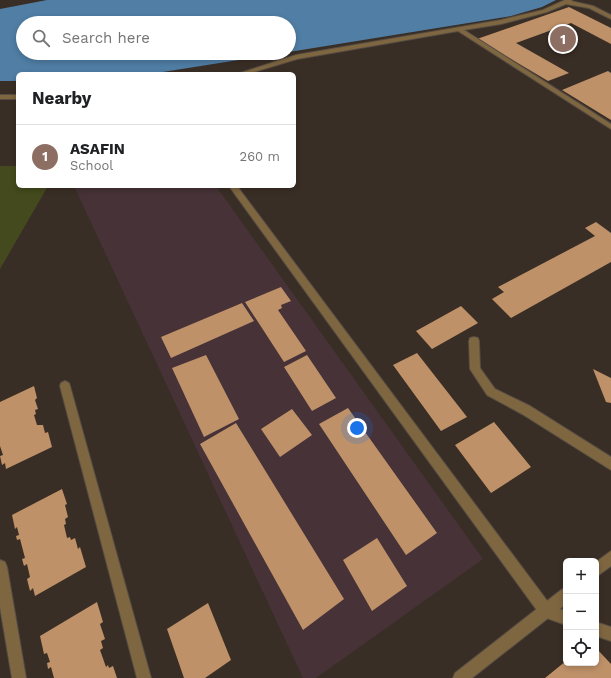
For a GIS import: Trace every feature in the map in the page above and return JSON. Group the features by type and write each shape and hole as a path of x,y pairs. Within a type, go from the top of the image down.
{"street":[{"path":"588,0 611,12"},
{"path":"296,57 525,16 545,11 568,1 591,8 611,17"},
{"path":"459,29 611,127"},
{"path":"247,72 286,60"},
{"path":"0,97 16,97"},
{"path":"234,188 546,611 563,617"},
{"path":"474,341 475,369 491,392 553,426 611,464"},
{"path":"66,386 144,678"},
{"path":"599,568 611,558"},
{"path":"0,567 18,678"},
{"path":"460,678 563,597"},
{"path":"599,630 611,634"}],"shaded area":[{"path":"75,188 217,188 483,559 316,678 303,678"}],"green space":[{"path":"0,166 16,166 16,188 47,188 0,269"}],"water":[{"path":"47,0 556,0 542,7 511,16 296,51 296,16 16,16 16,60 238,60 163,72 16,72 16,81 0,81 0,9"}],"building":[{"path":"569,7 611,28 611,44 571,23 516,43 569,73 548,81 477,39"},
{"path":"608,71 611,73 611,120 562,90"},
{"path":"596,222 611,233 611,262 511,318 492,299 504,292 498,287 595,236 585,228"},
{"path":"281,287 291,301 281,305 282,308 278,310 306,351 284,362 245,302"},
{"path":"242,303 254,321 171,358 161,337"},
{"path":"461,306 478,323 432,349 416,331"},
{"path":"417,353 467,417 441,431 393,365"},
{"path":"206,355 239,419 204,437 172,368"},
{"path":"307,355 336,398 312,411 284,367"},
{"path":"593,369 611,378 611,403 606,402"},
{"path":"34,386 37,398 35,400 38,409 35,410 36,414 34,415 37,425 43,425 45,433 48,432 52,447 6,469 5,463 2,465 0,456 3,455 0,446 0,402"},
{"path":"348,408 437,533 406,555 319,424"},
{"path":"292,409 312,435 280,457 261,429"},
{"path":"494,422 531,467 491,493 455,445"},
{"path":"236,423 344,599 303,630 200,444"},
{"path":"62,489 67,504 65,505 68,517 65,519 66,524 64,525 67,538 70,537 71,540 75,538 78,549 80,547 86,567 35,596 33,588 30,591 27,579 30,577 27,564 24,566 22,559 25,558 20,539 17,540 16,536 19,535 17,527 15,529 12,515"},
{"path":"377,538 407,586 372,611 343,560"},
{"path":"97,602 103,622 100,624 105,639 101,641 103,648 100,650 106,667 108,665 109,668 113,666 117,678 54,678 51,667 48,669 47,663 50,662 47,653 44,654 40,636"},
{"path":"208,603 231,660 205,678 184,678 167,629"},
{"path":"599,651 611,664 611,678 545,678 563,663 563,666 599,666"}],"place":[{"name":"ASAFIN","path":"563,39"}]}
